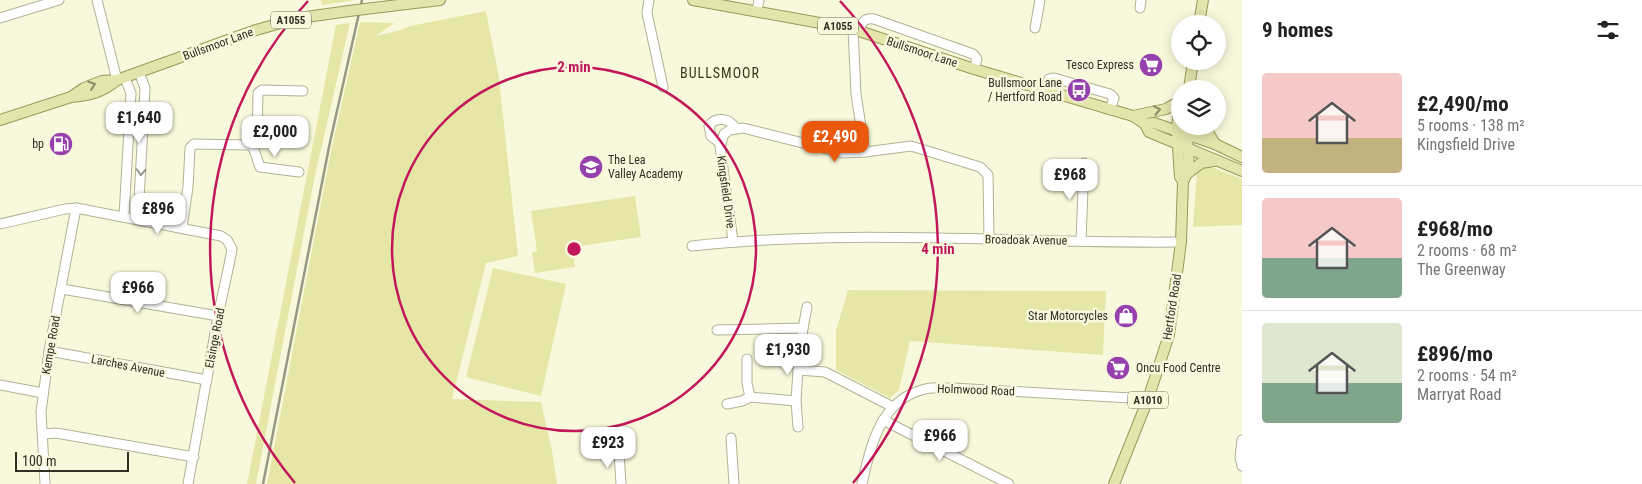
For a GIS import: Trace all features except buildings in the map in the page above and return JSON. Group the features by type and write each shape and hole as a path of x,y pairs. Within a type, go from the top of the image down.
{"main road":[{"name":"Bullsmoor Lane","path":"0,120 71,97 84,88 102,81 121,79 277,24 299,18 440,0"},
{"name":"Bullsmoor Lane","path":"693,0 758,5 856,30 974,69 1133,116 1145,124 1149,132 1182,147"},
{"path":"1200,15 1203,0"},
{"path":"1133,116 1166,109 1171,106"},
{"name":"Bullsmoor Lane","path":"1145,124 1154,123 1171,128"},
{"name":"Hertford Road","path":"1114,484 1148,399 1169,335 1181,242 1185,177 1180,177 1183,135"},
{"name":"A1055","path":"1193,135 1242,157"},
{"path":"1210,135 1215,144"},
{"name":"A1055","path":"1182,147 1242,171"},
{"path":"1185,177 1201,163 1214,161"}],"street":[{"path":"0,18 59,0"},
{"path":"97,0 121,79 131,93 124,216"},
{"path":"649,0 647,13 663,87"},
{"path":"1035,28 1040,0"},
{"path":"865,152 856,94 856,30 865,20 868,18 874,19 973,54 977,59 974,69"},
{"path":"138,219 146,88 139,72"},
{"path":"1045,90 1049,78 1054,78 1110,94 1114,98 1110,110"},
{"path":"0,224 76,208 182,228 188,187 190,148 194,144 252,144 257,137 258,93 262,90 303,91"},
{"name":"Kingsfield Drive","path":"720,143 711,136 709,126 711,122 728,120 736,128"},
{"name":"Kingsfield Drive","path":"733,241 720,143 724,134 736,128 743,128 843,153 911,146 980,167 988,175 988,239"},
{"path":"252,144 260,168 299,172"},
{"path":"1081,241 1084,163"},
{"name":"Kempe Road","path":"45,484 41,412 43,393 76,208"},
{"name":"Elsinge Road","path":"182,228 221,236 228,240 232,249 188,484"},
{"name":"Broadoak Avenue","path":"692,246 733,241 858,236 1181,242"},
{"path":"62,288 218,316"},
{"path":"798,427 796,401 798,370 807,307"},
{"path":"717,330 803,328"},
{"name":"Larches Avenue","path":"49,351 207,380"},
{"path":"747,359 747,383 750,397"},
{"path":"798,370 825,372 893,407"},
{"path":"0,385 43,393"},
{"name":"Holmwood Road","path":"862,484 875,436 883,420 893,407 912,394 926,389 953,388 1148,399"},
{"path":"727,404 750,397 796,401"},
{"path":"883,420 1009,484"},
{"path":"43,434 56,433 194,457"},
{"path":"731,438 734,484"},
{"path":"1242,440 1240,457 1242,466"},
{"path":"619,453 620,484"}],"green space":[{"path":"321,0 355,0 322,5"},
{"path":"486,11 499,78 518,256 486,263 452,399 541,402 557,484 267,484 331,151 360,22 394,23 376,36 410,26"},
{"path":"350,23 314,180 256,484 247,484 336,25"},
{"path":"1209,166 1242,179 1242,225 1193,227 1197,171"},
{"path":"635,196 641,237 573,247 575,267 535,273 532,253 537,251 531,211"},
{"path":"493,268 566,284 541,396 466,377"},
{"path":"848,290 1106,291 1103,355 910,341 899,390 890,398 836,370 836,331"}],"railway":[{"path":"263,484 330,142 362,0"}],"place":[{"name":"Tesco Express","path":"1151,65"},
{"name":"Bullsmoor Lane / Hertford Road","path":"1079,90"},
{"name":"bp","path":"61,144"},
{"name":"The Lea Valley Academy","path":"591,167"},
{"name":"Star Motorcycles","path":"1126,316"},
{"name":"Oncu Food Centre","path":"1118,368"}],"district":[{"name":"BULLSMOOR","path":"720,73"}]}
